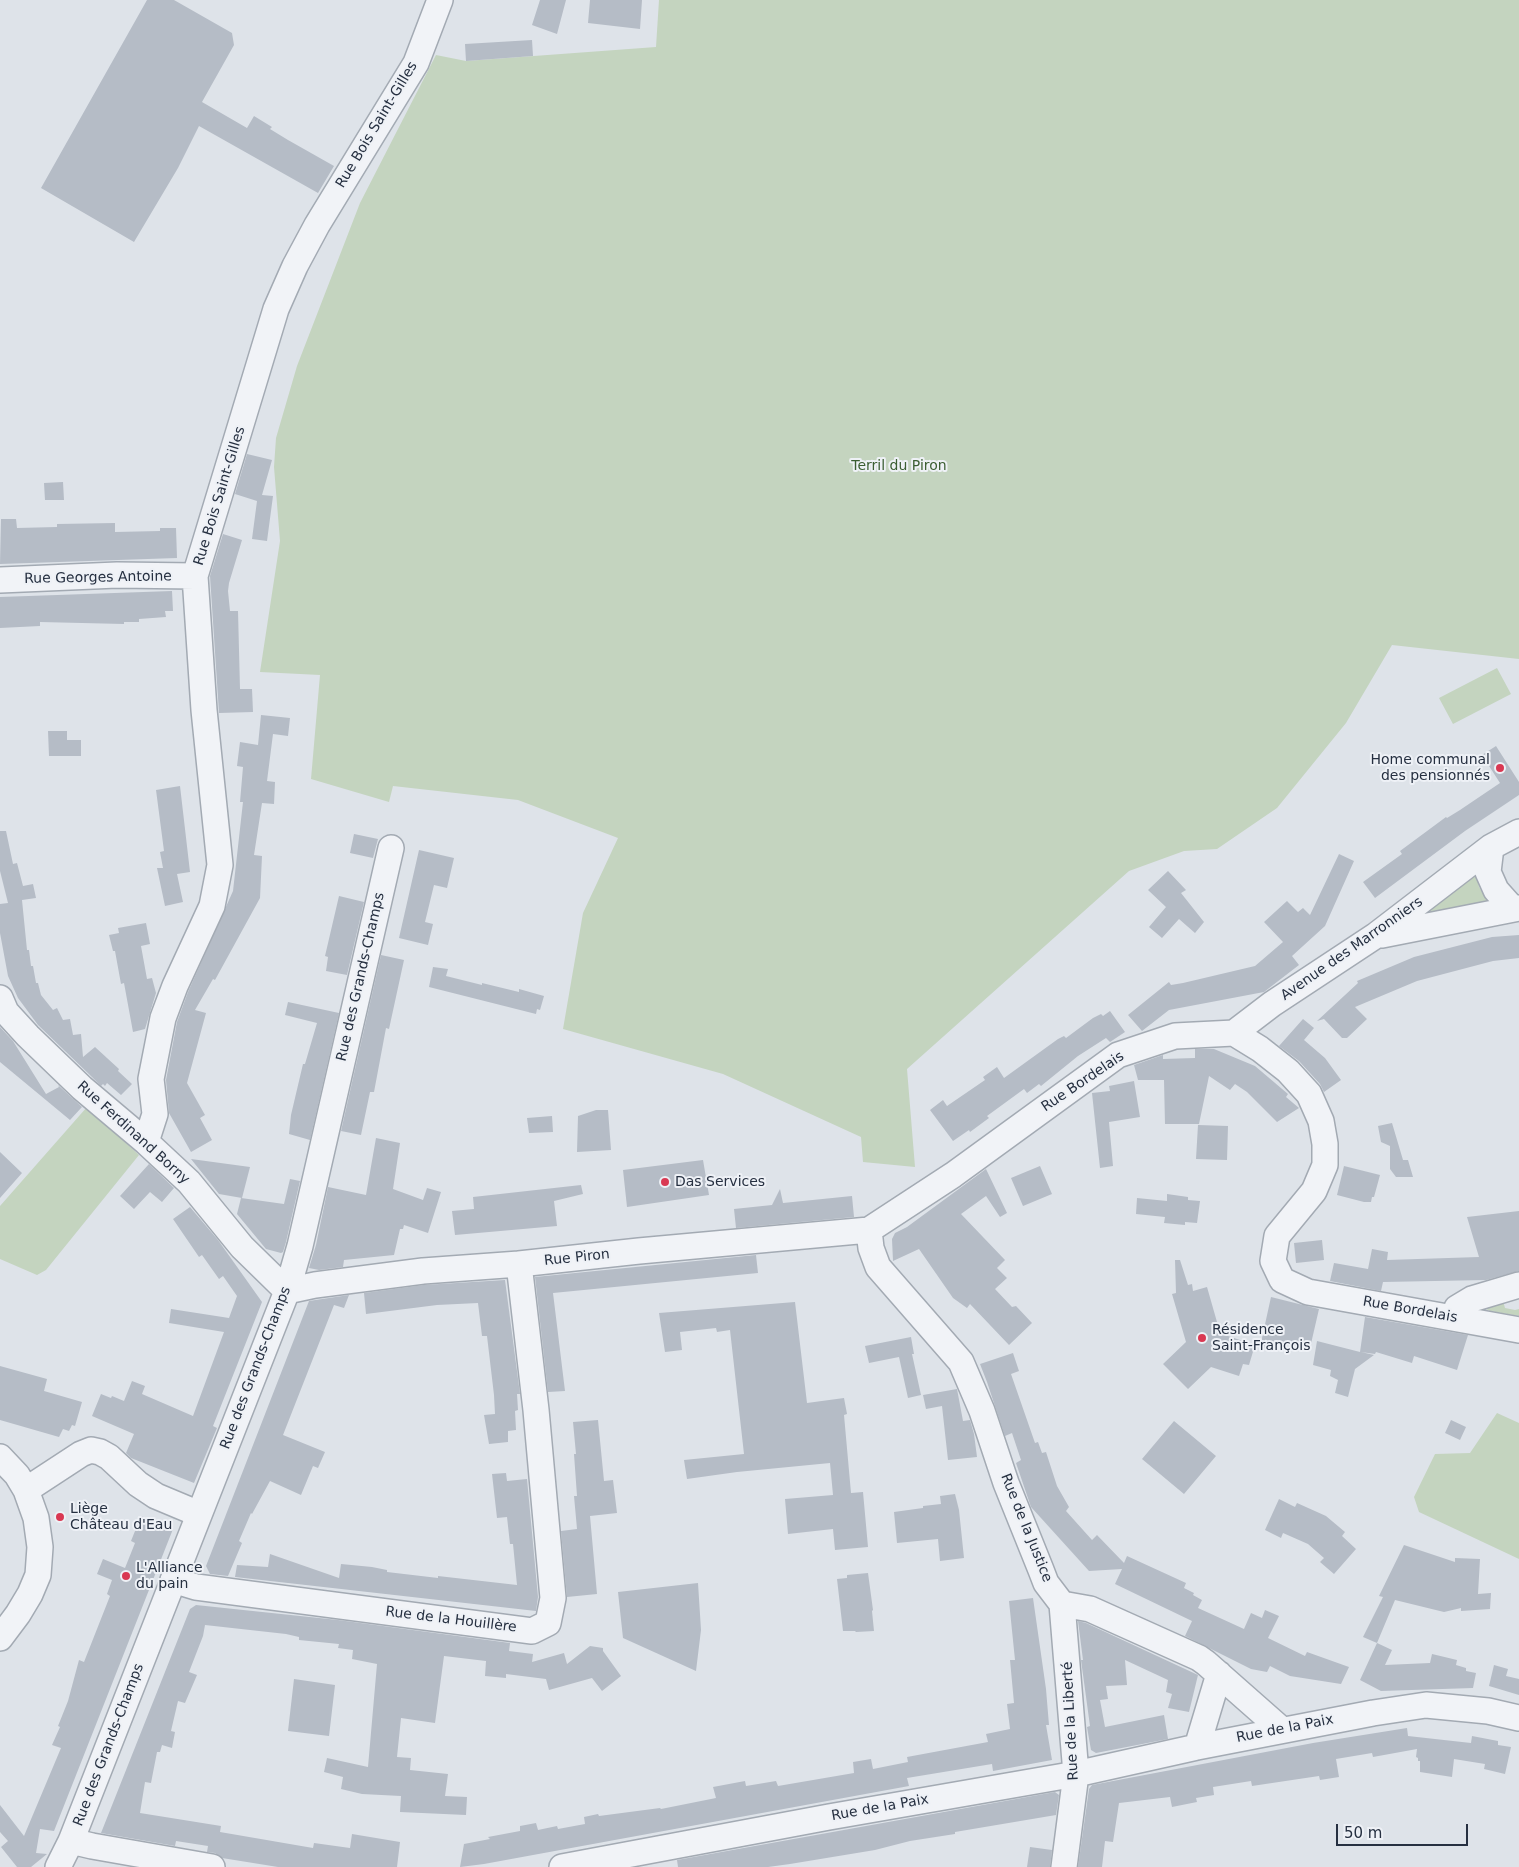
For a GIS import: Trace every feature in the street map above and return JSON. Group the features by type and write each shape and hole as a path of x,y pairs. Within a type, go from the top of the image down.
{"street":[{"name":"Rue Bois Saint-Gilles","path":"146,1142 155,1114 151,1079 163,1018 175,986 212,906 220,864 204,710 195,576 276,309 295,266 317,225 416,63 440,0"},
{"name":"Rue Georges Antoine","path":"0,580 117,575 195,576"},
{"name":"Avenue des Marronniers","path":"1234,1033 1272,1004 1375,936 1491,847 1519,832"},
{"path":"1491,847 1488,872 1496,890 1515,908"},
{"name":"Rue des Grands-Champs","path":"58,1867 71,1841 287,1291 300,1246 390,848"},
{"path":"1375,936 1515,908"},
{"name":"Rue Ferdinand Borny","path":"0,998 6,1012 28,1036 82,1088 146,1142 189,1182 242,1247 287,1291"},
{"name":"Rue Bordelais","path":"869,1230 953,1176 1118,1054 1175,1036 1234,1033 1260,1049 1288,1071 1309,1094 1321,1121 1325,1144 1325,1165 1314,1191 1277,1236 1273,1262 1282,1280 1308,1292 1519,1330"},
{"name":"Rue Piron","path":"287,1291 315,1285 423,1271 519,1264 869,1230"},
{"name":"Rue de la Justice","path":"869,1230 871,1248 878,1267 960,1362 982,1411 1013,1501 1046,1583 1062,1604"},
{"name":"Rue de la Houillère","path":"173,1580 196,1587 532,1631 548,1624 553,1598 536,1410 519,1264"},
{"path":"1455,1318 1457,1308 1472,1299 1519,1285"},
{"path":"26,1490 81,1454 91,1450 109,1457 138,1484 156,1496 199,1514"},
{"path":"0,1457 17,1475 26,1490 36,1518 40,1547 38,1575 30,1594 0,1638"},
{"path":"1062,1604 1090,1609 1199,1658 1282,1730"},
{"name":"Rue de la Liberté","path":"1062,1604 1076,1774 1064,1867"},
{"path":"1197,1746 1219,1674"},
{"name":"Rue de la Paix","path":"562,1867 839,1815 1076,1774 1197,1746 1373,1713 1426,1705 1488,1711 1519,1718"},
{"path":"71,1841 212,1867"}],"green space":[{"name":"Terril du Piron","path":"659,0 1519,0 1519,659 1392,645 1346,723 1277,808 1217,849 1184,851 1129,871 907,1069 915,1167 863,1162 861,1137 723,1074 563,1029 583,913 618,838 518,800 393,786 389,802 311,779 320,675 260,672 280,541 274,467 276,438 297,366 360,203 436,55 466,61 656,47"},
{"path":"1497,668 1511,694 1453,724 1439,698"},
{"path":"1475,868 1479,887 1488,901 1415,920"},
{"path":"87,1107 139,1155 46,1270 37,1275 0,1259 0,1206"},
{"path":"1502,1297 1505,1308 1519,1309 1519,1316 1486,1309 1486,1306"},
{"path":"1497,1413 1519,1423 1519,1559 1419,1512 1414,1497 1435,1454 1470,1453"}],"building":[{"path":"147,0 174,0 232,33 234,45 202,102 247,128 254,116 272,127 270,129 334,166 318,193 199,126 178,168 134,242 41,188"},
{"path":"540,0 566,0 557,34 532,25"},
{"path":"590,0 642,0 640,29 588,23"},
{"path":"532,40 533,56 466,61 465,44"},
{"path":"247,454 272,460 262,495 273,496 267,541 252,539 257,501 235,494"},
{"path":"63,482 64,500 45,500 44,483"},
{"path":"1,519 16,519 17,528 57,527 57,524 115,523 115,532 160,531 160,528 176,528 177,558 0,564"},
{"path":"223,534 242,540 228,591 230,611 238,611 240,689 252,689 253,712 219,713 210,576"},
{"path":"172,591 173,611 165,611 166,617 139,619 139,622 124,622 124,624 40,622 40,626 0,628 0,597"},
{"path":"261,715 290,718 288,736 273,734 267,781 275,782 274,804 262,803 254,855 262,856 260,898 215,980 213,979 195,1010 206,1013 187,1083 205,1115 200,1118 212,1140 191,1152 169,1113 166,1080 177,1022 188,992 233,891 243,802 240,802 243,767 237,766 240,742 258,745"},
{"path":"48,731 67,731 67,740 81,740 81,756 49,756"},
{"path":"1496,746 1519,782 1519,795 1465,831 1375,898 1363,882 1402,854 1400,851 1446,817 1460,810 1500,783 1482,755"},
{"path":"180,786 190,872 177,874 183,902 165,906 157,868 163,868 160,852 164,851 156,790"},
{"path":"0,831 6,831 13,864 17,863 23,886 33,884 36,898 22,900 27,950 29,950 31,966 33,966 36,983 38,983 41,995 53,1010 57,1008 63,1020 70,1019 73,1035 81,1034 83,1057 95,1047 132,1084 121,1095 107,1083 105,1086 103,1084 101,1086 38,1025 18,998 8,976 0,933 0,904 8,903 0,871"},
{"path":"354,834 378,839 373,858 350,853"},
{"path":"419,850 454,858 447,888 434,885 425,922 433,924 428,945 399,938"},
{"path":"1339,854 1354,861 1325,926 1292,956 1299,965 1264,992 1169,1010 1142,1031 1128,1015 1169,982 1171,985 1183,983 1255,966 1283,942 1264,922 1287,901 1298,912 1303,908 1310,915"},
{"path":"1168,871 1186,890 1181,893 1204,922 1195,933 1179,919 1162,938 1149,927 1166,907 1148,890"},
{"path":"339,896 364,902 347,975 326,971 328,957 325,956"},
{"path":"146,923 150,944 141,946 147,979 152,978 156,993 145,1029 133,1032 124,983 121,984 115,951 113,951 109,935 119,933 118,928"},
{"path":"1519,935 1519,958 1493,961 1417,981 1355,1007 1367,1019 1347,1038 1342,1038 1324,1019 1317,1021 1358,983 1357,981 1414,957 1492,937"},
{"path":"381,955 404,960 389,1029 386,1028 374,1092 370,1092 361,1135 341,1131"},
{"path":"433,967 448,969 446,976 519,992 519,989 544,996 540,1010 537,1009 536,1014 429,987"},
{"path":"288,1002 339,1013 310,1140 289,1134 291,1115 303,1064 305,1064 317,1023 285,1015"},
{"path":"1110,1011 1125,1032 1110,1042 1106,1038 1078,1056 1041,1086 1039,1084 1027,1093 1024,1089 987,1116 989,1118 970,1132 969,1130 953,1141 930,1110 943,1100 947,1106 985,1080 983,1077 997,1067 1004,1078 1058,1039 1064,1036 1066,1038 1093,1018 1101,1014 1103,1016"},
{"path":"1303,1019 1314,1028 1304,1040 1325,1058 1341,1080 1324,1092 1320,1084 1299,1061 1279,1046"},
{"path":"0,1027 13,1041 46,1094 59,1087 58,1085 82,1107 70,1120 0,1062"},
{"path":"1195,1049 1214,1049 1255,1066 1288,1094 1286,1097 1299,1108 1277,1122 1247,1092 1235,1084 1230,1090 1209,1076 1199,1124 1165,1124 1164,1080 1138,1080 1134,1065 1163,1055 1163,1059 1195,1058"},
{"path":"1134,1081 1140,1117 1109,1122 1113,1166 1100,1168 1092,1093 1110,1091 1109,1086"},
{"path":"596,1110 608,1110 611,1150 577,1152 578,1116"},
{"path":"552,1116 553,1132 529,1133 527,1118"},
{"path":"1392,1123 1403,1160 1408,1160 1413,1177 1396,1177 1390,1169 1390,1146 1381,1142 1378,1126"},
{"path":"1198,1125 1228,1126 1227,1160 1196,1159"},
{"path":"376,1138 400,1143 393,1189 423,1200 427,1188 441,1192 428,1233 404,1225 403,1229 400,1229 394,1255 344,1260 343,1267 319,1270 309,1268 316,1245 328,1187 366,1195"},
{"path":"0,1152 22,1173 0,1198"},
{"path":"191,1159 250,1167 242,1198 219,1194"},
{"name":"Das Services","path":"703,1160 709,1195 627,1207 623,1170"},
{"path":"149,1164 174,1188 162,1202 150,1192 134,1209 120,1196"},
{"path":"1040,1166 1052,1194 1023,1206 1011,1178"},
{"path":"1344,1166 1380,1175 1371,1202 1337,1195"},
{"path":"986,1169 1007,1213 1000,1217 986,1196 961,1214 1005,1260 997,1268 1007,1278 995,1289 1012,1307 1016,1306 1032,1323 1009,1345 970,1304 967,1308 953,1298 919,1249 893,1261 892,1239 895,1233 907,1227"},
{"path":"290,1179 300,1181 286,1242 281,1253 266,1249 237,1214 241,1198 284,1204"},
{"path":"581,1185 583,1194 554,1201 557,1226 455,1235 452,1211 474,1209 473,1197"},
{"path":"780,1189 783,1203 852,1196 854,1217 736,1228 734,1209 772,1205"},
{"path":"1167,1194 1188,1197 1188,1200 1200,1201 1197,1223 1185,1222 1185,1225 1164,1223 1165,1217 1136,1214 1137,1198 1167,1201"},
{"path":"190,1207 218,1240 262,1302 213,1426 217,1428 194,1483 131,1458 126,1453 134,1434 92,1416 101,1394 124,1401 132,1381 145,1386 142,1394 193,1416 224,1332 169,1323 171,1309 229,1318 237,1296 223,1276 219,1279 202,1255 199,1257 173,1219"},
{"path":"1519,1211 1519,1271 1486,1280 1383,1282 1381,1291 1330,1281 1334,1263 1368,1269 1372,1249 1388,1252 1387,1260 1479,1257 1467,1217"},
{"path":"1322,1240 1324,1260 1296,1263 1294,1243"},
{"path":"756,1255 758,1273 553,1293 565,1391 548,1392 535,1277"},
{"name":"Résidence Saint-François","path":"1175,1260 1180,1260 1188,1285 1192,1284 1193,1291 1207,1287 1219,1329 1227,1326 1225,1335 1255,1345 1249,1365 1243,1364 1239,1376 1211,1367 1188,1389 1163,1364 1186,1342 1172,1294 1176,1293"},
{"path":"505,1280 520,1394 517,1394 518,1410 515,1411 516,1430 508,1431 508,1442 489,1444 484,1415 495,1414 494,1395 487,1336 482,1336 478,1303 437,1305 366,1314 364,1293 424,1285"},
{"path":"349,1295 344,1308 334,1305 283,1435 325,1452 318,1468 313,1466 301,1495 270,1481 251,1513 239,1541 242,1543 228,1576 210,1574 206,1566 309,1301"},
{"path":"1271,1297 1319,1309 1310,1348 1285,1344 1284,1347 1277,1345 1276,1351 1260,1347"},
{"path":"795,1302 807,1403 844,1398 847,1414 844,1415 851,1493 863,1492 868,1547 835,1550 833,1529 788,1534 785,1499 833,1495 830,1463 687,1479 684,1460 744,1454 730,1330 717,1332 716,1328 680,1332 682,1350 665,1352 659,1313"},
{"path":"1365,1317 1468,1335 1457,1370 1414,1356 1412,1363 1376,1352 1375,1354 1361,1352 1374,1355 1355,1369 1348,1397 1335,1393 1338,1380 1330,1376 1331,1370 1313,1365 1317,1341 1360,1352"},
{"path":"911,1337 914,1354 912,1354 921,1395 908,1398 899,1357 869,1363 865,1346"},
{"path":"1013,1353 1019,1371 1011,1374 1035,1443 1038,1442 1042,1453 1046,1452 1057,1486 1069,1507 1066,1511 1092,1540 1097,1535 1124,1563 1127,1556 1186,1583 1184,1588 1202,1600 1198,1608 1244,1629 1251,1613 1262,1618 1265,1610 1279,1616 1268,1638 1305,1656 1307,1652 1349,1667 1341,1684 1290,1676 1270,1666 1267,1672 1251,1669 1185,1636 1192,1621 1115,1584 1122,1569 1089,1571 1031,1507 1016,1463 1021,1460 1012,1433 1005,1436 980,1364"},
{"path":"0,1366 47,1379 44,1391 82,1402 75,1426 72,1425 69,1431 63,1429 59,1437 0,1420"},
{"path":"957,1389 963,1421 970,1420 977,1457 948,1460 942,1406 926,1409 923,1395"},
{"path":"598,1420 604,1481 613,1480 617,1513 590,1516 597,1594 567,1597 561,1531 577,1529 574,1496 577,1496 574,1454 576,1454 573,1422"},
{"path":"1451,1420 1466,1427 1460,1440 1445,1433"},
{"path":"1174,1421 1216,1456 1184,1494 1142,1459"},
{"path":"506,1473 507,1481 527,1479 538,1597 536,1611 235,1577 237,1565 268,1567 270,1554 339,1578 341,1564 372,1567 387,1570 387,1572 517,1585 513,1544 510,1544 507,1517 497,1518 492,1474"},
{"path":"955,1494 959,1510 964,1558 940,1561 938,1539 897,1543 894,1512 941,1504 940,1496"},
{"path":"1279,1499 1295,1507 1297,1503 1326,1516 1345,1532 1342,1536 1356,1549 1334,1574 1320,1562 1324,1558 1308,1544 1283,1533 1281,1538 1265,1530"},
{"path":"141,1516 173,1529 54,1831 40,1829 36,1853 47,1854 31,1867 17,1867 1,1847 8,1841 0,1832 0,1805 24,1836 61,1748 52,1745 60,1727 58,1726 68,1701 79,1660 84,1662 110,1596 107,1594 112,1580 97,1574 103,1559 125,1568 135,1543 131,1541"},
{"path":"1404,1545 1455,1562 1455,1558 1480,1559 1478,1594 1491,1593 1490,1609 1461,1611 1461,1608 1444,1612 1395,1600 1377,1643 1363,1637 1383,1597 1379,1596"},
{"path":"868,1573 874,1631 843,1631 837,1579 847,1578 847,1575"},
{"path":"698,1583 701,1630 696,1671 623,1638 618,1592"},
{"path":"1033,1598 1046,1689 1049,1725 1046,1725 1052,1760 993,1771 992,1764 907,1778 909,1786 460,1867 464,1844 520,1831 520,1826 536,1823 538,1830 557,1826 558,1829 585,1824 584,1817 598,1814 599,1816 661,1809 716,1798 713,1787 745,1781 746,1786 776,1781 778,1786 854,1773 853,1762 871,1759 873,1769 908,1762 907,1757 988,1742 986,1734 1010,1729 1007,1704 1014,1703 1010,1660 1015,1660 1009,1601"},
{"path":"196,1605 338,1620 510,1643 509,1651 533,1654 532,1662 564,1653 567,1664 590,1646 603,1648 603,1651 621,1676 602,1691 592,1678 549,1690 546,1679 506,1674 506,1678 485,1676 486,1661 444,1656 435,1723 401,1718 397,1757 411,1758 410,1770 448,1774 445,1796 467,1797 466,1815 400,1812 401,1796 362,1794 341,1789 343,1777 324,1772 327,1758 368,1767 377,1664 352,1659 353,1650 338,1648 339,1644 299,1640 299,1637 286,1634 205,1625 203,1636 189,1672 197,1675 185,1703 178,1701 171,1731 175,1732 172,1748 162,1745 160,1752 157,1752 151,1783 145,1782 140,1813 221,1826 220,1832 313,1848 314,1843 350,1848 352,1834 400,1842 397,1867 278,1867 222,1858 215,1853 207,1852 208,1846 176,1841 175,1846 101,1833 190,1609"},
{"path":"1078,1621 1198,1675 1189,1712 1168,1708 1172,1694 1166,1692 1168,1680 1125,1660 1127,1685 1106,1686 1108,1699 1100,1700 1105,1727 1164,1715 1168,1739 1096,1753 1091,1750 1087,1727 1090,1726"},
{"path":"1377,1643 1392,1650 1385,1665 1430,1663 1432,1654 1457,1660 1456,1665 1466,1668 1466,1671 1476,1673 1473,1688 1381,1691 1360,1680"},
{"path":"1494,1665 1508,1669 1506,1676 1519,1679 1519,1695 1489,1686"},
{"path":"294,1679 335,1685 329,1736 288,1731"},
{"path":"1407,1728 1408,1736 1471,1743 1472,1736 1498,1741 1498,1745 1511,1747 1505,1774 1484,1769 1485,1764 1454,1759 1452,1777 1420,1772 1420,1761 1416,1757 1417,1749 1373,1757 1372,1753 1336,1759 1339,1777 1320,1780 1319,1776 1252,1786 1251,1781 1213,1787 1214,1795 1196,1798 1197,1802 1172,1807 1170,1797 1119,1803 1113,1842 1105,1841 1102,1867 1078,1867 1089,1789 1092,1785 1313,1743"},
{"path":"1055,1792 1059,1795 1056,1815 955,1832 955,1834 910,1841 875,1850 790,1864 768,1867 678,1867 677,1860"},
{"path":"1030,1847 1052,1850 1050,1867 1027,1867"}],"place":[{"name":"Home communal des pensionnés","path":"1500,768"},
{"name":"Das Services","path":"665,1182"},
{"name":"Résidence Saint-François","path":"1202,1338"},
{"name":"Liège Château d'Eau","path":"60,1517"},
{"name":"L'Alliance du pain","path":"126,1576"}]}
